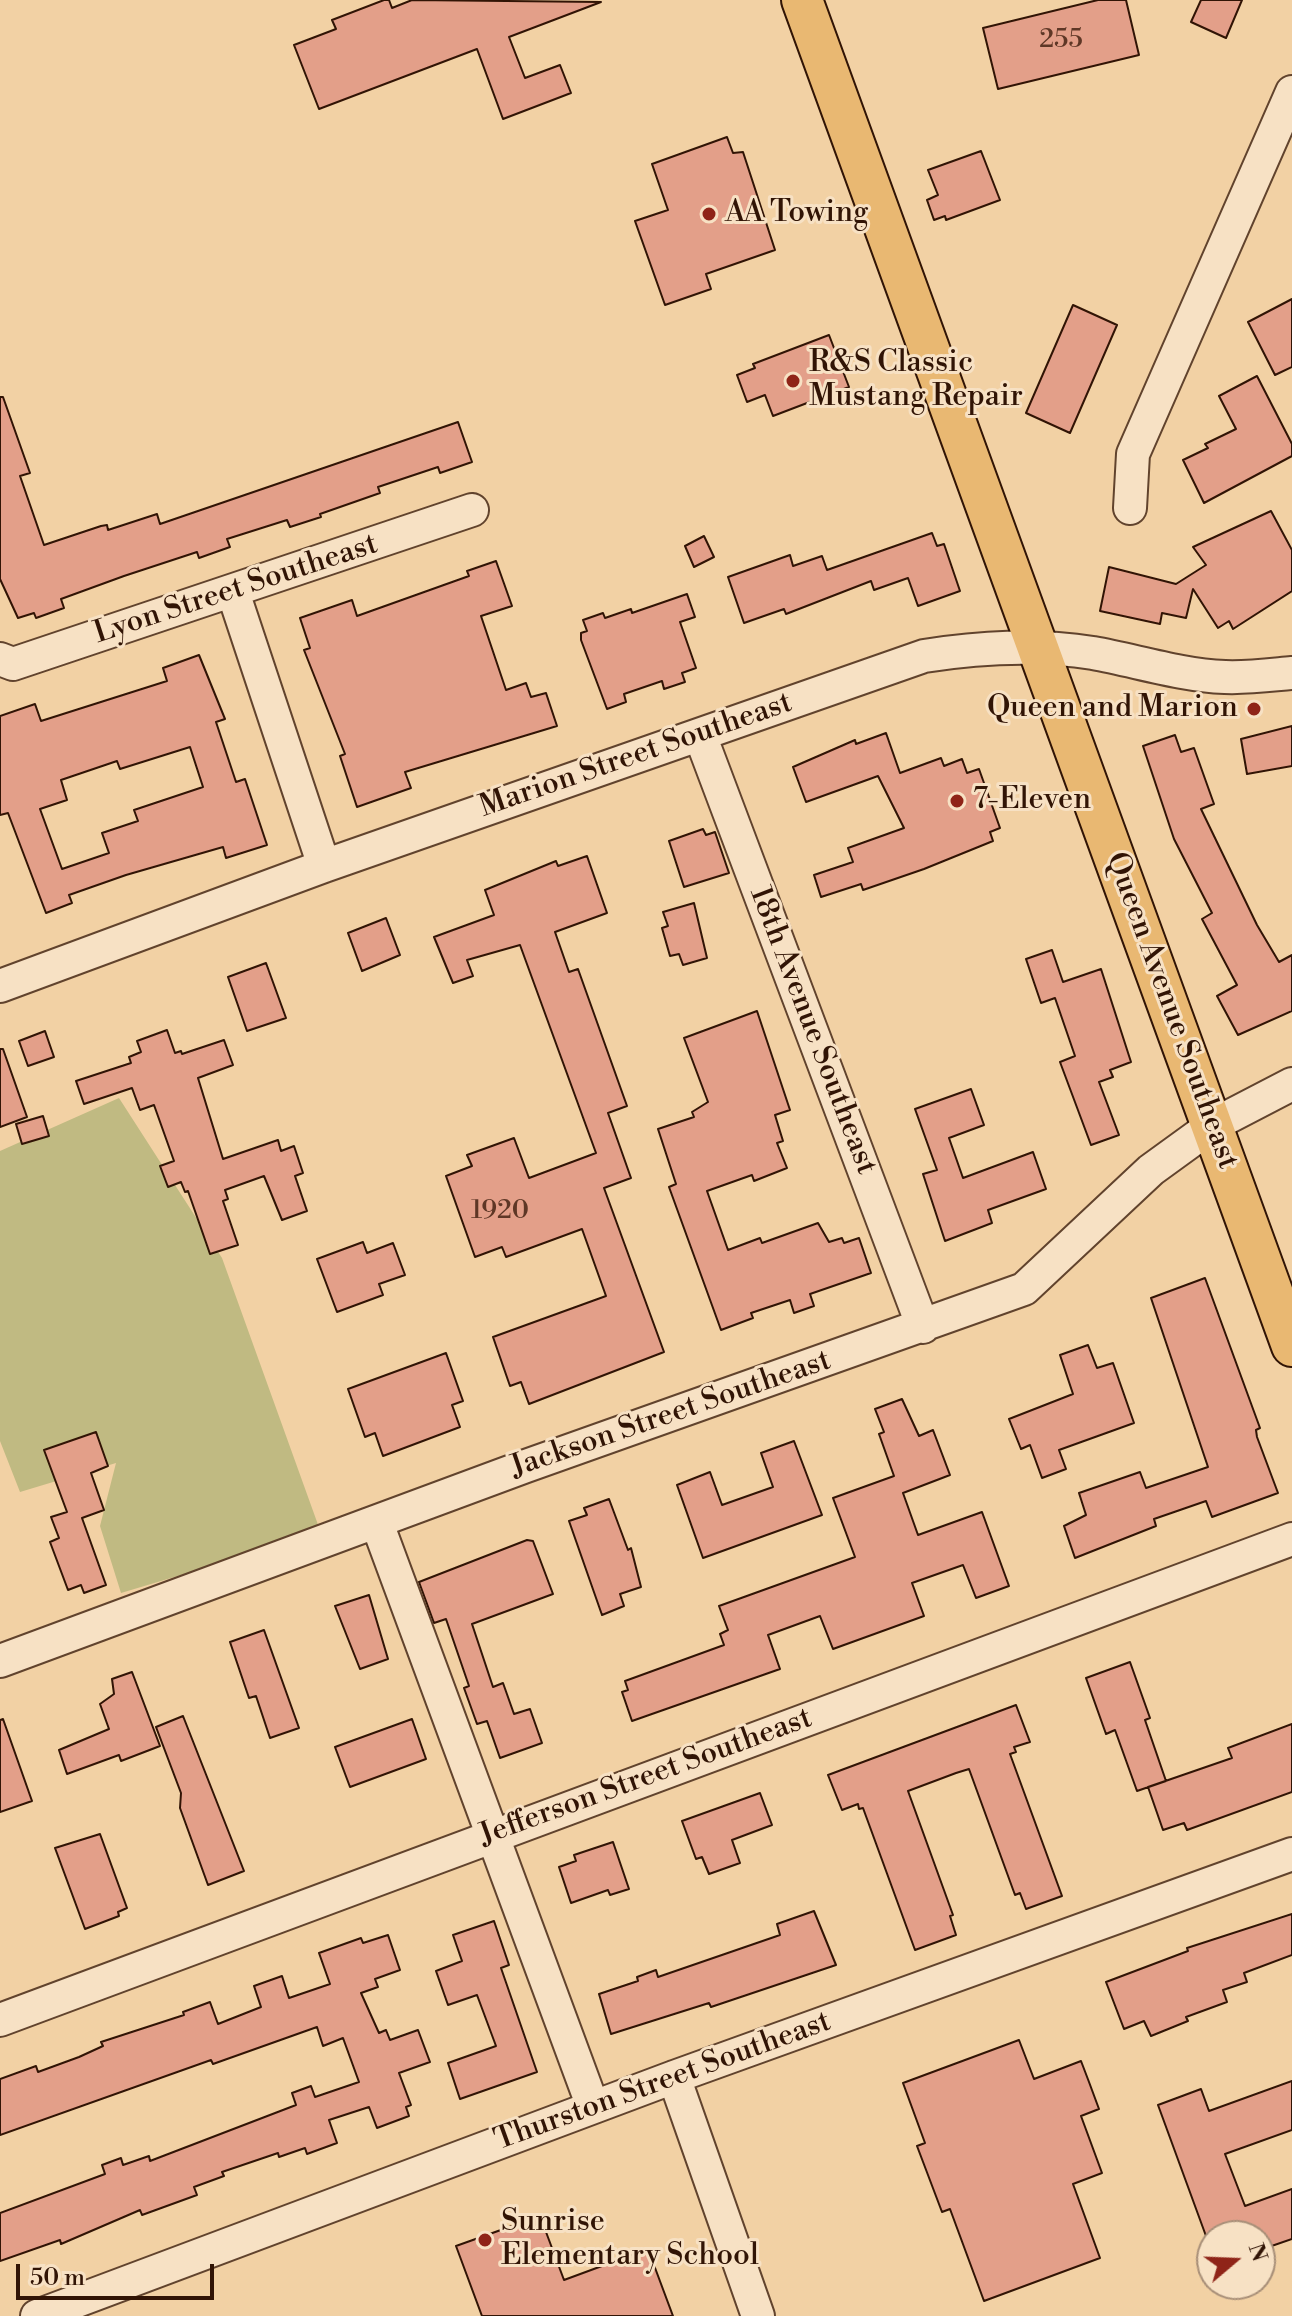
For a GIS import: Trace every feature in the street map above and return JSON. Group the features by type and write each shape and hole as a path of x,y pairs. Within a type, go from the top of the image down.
{"main road":[{"name":"Queen Avenue Southeast","path":"802,0 1292,1346"}],"street":[{"path":"1130,508 1133,454 1292,92"},
{"name":"Lyon Street Southeast","path":"0,659 13,664 472,510"},
{"path":"233,592 324,866"},
{"name":"Marion Street Southeast","path":"0,986 324,866 924,656 987,646 1039,648 1093,653 1168,670 1226,678 1292,673"},
{"name":"18th Avenue Southeast","path":"700,735 923,1327"},
{"name":"Jackson Street Southeast","path":"0,1661 526,1466 1024,1289 1151,1170 1213,1125 1292,1084"},
{"path":"377,1523 593,2107"},
{"name":"Jefferson Street Southeast","path":"0,2020 1292,1539"},
{"name":"Thurston Street Southeast","path":"37,2316 674,2077 1292,1854"},
{"path":"674,2077 758,2316"}],"shaded area":[{"path":"119,1098 222,1258 321,1533 121,1593 100,1526 116,1463 20,1492 0,1441 0,1151"}],"building":[{"path":"389,0 392,8 412,0 601,2 509,37 525,78 560,65 571,93 503,119 477,49 319,109 294,45 336,29 332,20"},
{"path":"1098,0 1126,0 1139,55 998,89 983,28"},
{"path":"1201,0 1242,0 1226,38 1191,22"},
{"name":"AA Towing","path":"727,137 733,153 743,152 775,250 706,274 711,289 665,305 635,221 668,210 652,164"},
{"path":"981,151 1000,200 946,220 945,216 934,220 927,200 938,195 928,170"},
{"path":"1292,299 1292,367 1275,375 1248,322"},
{"path":"1073,305 1117,325 1070,433 1026,413"},
{"name":"R&S Classic Mustang Repair","path":"829,335 849,387 773,416 765,395 747,402 737,375 755,368 753,364"},
{"path":"1257,376 1292,444 1292,456 1204,503 1183,460 1208,448 1205,444 1236,429 1219,396"},
{"path":"0,397 3,397 30,473 20,476 44,545 101,526 107,525 108,530 157,514 160,524 458,422 472,462 440,473 438,467 378,487 380,493 320,514 321,517 290,527 287,520 227,539 230,547 199,558 197,552 124,576 61,599 64,608 36,618 34,613 18,618 0,579"},
{"path":"1271,511 1292,550 1292,591 1233,629 1229,621 1218,628 1193,589 1186,618 1162,613 1160,624 1100,611 1109,567 1176,584 1206,565 1193,547"},
{"path":"932,533 937,546 944,544 960,591 918,606 908,578 874,590 871,581 786,614 784,609 744,623 728,577 790,555 793,566 822,556 827,570"},
{"path":"704,536 714,557 694,567 685,546"},
{"path":"496,561 512,606 481,616 506,690 526,683 531,697 546,693 557,726 405,772 411,788 357,807 340,756 345,754 304,650 310,648 300,618 352,600 357,616 469,576 467,571"},
{"path":"687,594 695,617 680,622 696,668 682,673 685,682 664,689 662,681 624,694 626,702 607,709 581,640 581,633 587,631 583,620 603,613 605,618 631,609 632,613"},
{"path":"199,655 225,719 216,722 236,782 245,779 267,845 226,858 223,847 126,875 69,895 72,903 46,913 8,813 0,815 0,716 35,704 41,721 167,681 163,668","holes":["190,747 203,787 134,810 138,821 102,833 109,853 62,869 40,809 67,800 61,780 117,761 120,769"]},
{"path":"1292,726 1292,766 1247,774 1241,739"},
{"path":"886,733 900,773 941,758 944,766 962,759 967,773 979,769 1000,828 990,832 993,841 924,869 863,890 861,884 821,897 814,875 853,862 848,848 904,828 878,776 806,802 793,767 855,740 856,744"},
{"path":"1175,735 1181,752 1194,748 1214,804 1201,809 1257,925 1279,962 1292,955 1292,1011 1238,1035 1217,996 1237,985 1202,919 1212,913 1174,839 1143,746"},
{"path":"703,829 706,835 715,832 729,873 684,887 669,841"},
{"path":"587,856 607,913 555,932 569,972 578,969 627,1106 608,1113 631,1178 604,1188 664,1352 529,1404 521,1382 510,1386 493,1337 606,1296 582,1229 506,1257 502,1247 475,1257 446,1176 472,1166 467,1155 514,1138 529,1178 596,1153 520,945 467,960 473,976 453,983 434,937 494,915 485,890 556,861 558,866"},
{"path":"694,903 707,958 683,965 679,954 670,956 662,928 668,926 663,912"},
{"path":"386,918 400,955 362,971 348,933"},
{"path":"1052,950 1063,982 1101,969 1131,1062 1110,1070 1113,1077 1099,1082 1119,1135 1091,1145 1060,1062 1075,1056 1055,998 1041,1003 1026,959"},
{"path":"266,963 286,1018 247,1031 228,977"},
{"path":"757,1011 790,1110 775,1115 783,1141 777,1143 787,1168 754,1181 752,1175 707,1191 728,1250 760,1238 762,1243 818,1223 829,1242 842,1238 844,1243 859,1238 871,1273 810,1294 814,1306 794,1313 790,1300 751,1313 753,1318 721,1330 669,1187 676,1184 658,1129 694,1117 692,1112 708,1102 684,1038"},
{"path":"167,1030 175,1053 181,1051 182,1054 224,1040 233,1065 198,1078 223,1159 278,1140 281,1151 294,1146 303,1173 295,1176 307,1211 282,1220 264,1176 225,1190 228,1199 223,1201 238,1245 210,1254 188,1191 185,1192 181,1182 168,1187 160,1166 174,1161 154,1105 140,1110 132,1088 84,1104 76,1081 131,1063 129,1057 141,1052 137,1041"},
{"path":"45,1031 54,1057 28,1066 19,1041"},
{"path":"0,1049 3,1049 27,1117 0,1127"},
{"path":"971,1089 984,1125 949,1138 963,1178 1033,1152 1046,1189 988,1210 992,1223 945,1241 923,1174 937,1170 915,1109"},
{"path":"43,1116 49,1136 22,1144 16,1124"},
{"path":"363,1242 367,1253 393,1243 405,1275 379,1284 383,1295 337,1312 317,1259"},
{"path":"1205,1278 1260,1428 1256,1430 1257,1437 1278,1493 1212,1517 1206,1501 1154,1519 1156,1526 1075,1558 1064,1526 1086,1515 1079,1493 1140,1472 1146,1488 1208,1467 1151,1298"},
{"path":"1088,1345 1097,1368 1113,1363 1134,1423 1059,1450 1066,1469 1042,1478 1030,1445 1021,1449 1009,1419 1073,1394 1060,1355"},
{"path":"446,1353 463,1401 452,1405 460,1427 383,1456 375,1433 365,1437 348,1389"},
{"path":"902,1399 919,1436 933,1430 950,1475 903,1493 918,1535 982,1512 1009,1586 976,1598 963,1565 912,1583 924,1616 833,1649 820,1616 768,1635 780,1669 632,1721 622,1692 628,1690 625,1681 724,1645 720,1634 728,1630 719,1606 855,1557 833,1498 894,1476 879,1434 884,1432 875,1409"},
{"path":"96,1432 108,1466 91,1473 104,1510 82,1518 106,1585 84,1593 81,1585 68,1590 50,1542 59,1538 51,1517 67,1512 44,1450"},
{"path":"794,1441 822,1515 703,1558 677,1485 710,1472 722,1505 773,1487 761,1453"},
{"path":"609,1499 628,1550 631,1548 641,1587 620,1594 624,1606 602,1615 569,1521 587,1515 584,1508"},
{"path":"527,1540 533,1541 553,1594 472,1624 493,1687 503,1683 514,1714 530,1709 542,1743 500,1758 487,1721 477,1724 464,1688 469,1686 446,1619 434,1623 419,1582"},
{"path":"369,1595 388,1659 360,1669 335,1606"},
{"path":"264,1630 299,1728 270,1738 256,1696 249,1698 230,1642"},
{"path":"1130,1662 1150,1718 1145,1720 1166,1781 1137,1791 1115,1730 1106,1734 1086,1678"},
{"path":"132,1672 160,1746 121,1761 119,1755 67,1774 59,1750 109,1729 100,1704 114,1694 112,1679"},
{"path":"1016,1705 1030,1742 1014,1747 1016,1752 1010,1754 1062,1896 1026,1909 1020,1893 1015,1895 969,1769 956,1773 908,1791 953,1915 950,1916 956,1935 915,1950 863,1808 859,1809 858,1804 842,1810 828,1775"},
{"path":"183,1716 244,1871 208,1885 180,1808 181,1793 156,1727"},
{"path":"3,1719 32,1801 0,1812 0,1720"},
{"path":"412,1719 426,1759 350,1787 335,1747"},
{"path":"1292,1724 1292,1792 1187,1830 1184,1823 1163,1830 1148,1787 1232,1758 1228,1748"},
{"path":"760,1793 772,1825 732,1840 740,1863 709,1874 702,1857 696,1859 682,1821"},
{"path":"100,1834 127,1908 118,1912 119,1916 85,1929 55,1848"},
{"path":"613,1842 629,1889 610,1895 608,1890 571,1903 559,1867 576,1861 574,1855"},
{"path":"814,1911 836,1965 711,2007 709,2003 611,2034 599,1994 638,1981 637,1977 656,1970 658,1977 780,1935 777,1924"},
{"path":"1292,1914 1292,1955 1244,1973 1247,1982 1223,1990 1227,2002 1186,2017 1188,2021 1151,2036 1144,2021 1124,2029 1106,1982 1188,1951 1187,1948"},
{"path":"494,1921 509,1965 501,1968 537,2072 460,2099 448,2063 496,2046 477,1995 448,2005 436,1971 462,1961 453,1935"},
{"path":"388,1935 400,1970 375,1979 378,1987 361,1993 379,2033 386,2030 390,2040 418,2030 430,2062 399,2073 411,2105 406,2107 409,2116 377,2128 369,2107 329,2120 337,2143 307,2154 305,2148 279,2157 278,2153 222,2172 224,2176 194,2187 197,2195 142,2215 140,2210 61,2244 60,2240 0,2261 0,2213 105,2174 102,2165 121,2158 123,2165 149,2156 150,2161 296,2105 292,2093 311,2086 315,2097 359,2082 343,2038 323,2046 317,2027 213,2064 211,2060 0,2135 0,2079 36,2066 38,2072 79,2057 103,2046 101,2042 184,2015 183,2012 210,2002 218,2024 261,2007 254,1986 282,1976 289,1998 330,1984 319,1953 361,1938 363,1943"},
{"path":"1019,2040 1034,2079 1081,2061 1089,2082 1099,2109 1081,2116 1102,2173 1073,2184 1100,2258 984,2301 950,2209 942,2212 917,2146 925,2143 903,2083"},
{"path":"1292,2081 1292,2130 1225,2154 1245,2206 1292,2189 1292,2239 1276,2244 1276,2220 1200,2220 1158,2105 1201,2089 1209,2111"},
{"path":"540,2216 564,2280 648,2249 673,2316 482,2316 456,2246"}],"place":[{"name":"AA Towing","path":"709,214"},
{"name":"R&S Classic Mustang Repair","path":"793,381"},
{"name":"Queen and Marion","path":"1254,709"},
{"name":"7-Eleven","path":"957,801"},
{"name":"Sunrise Elementary School","path":"485,2240"}]}
